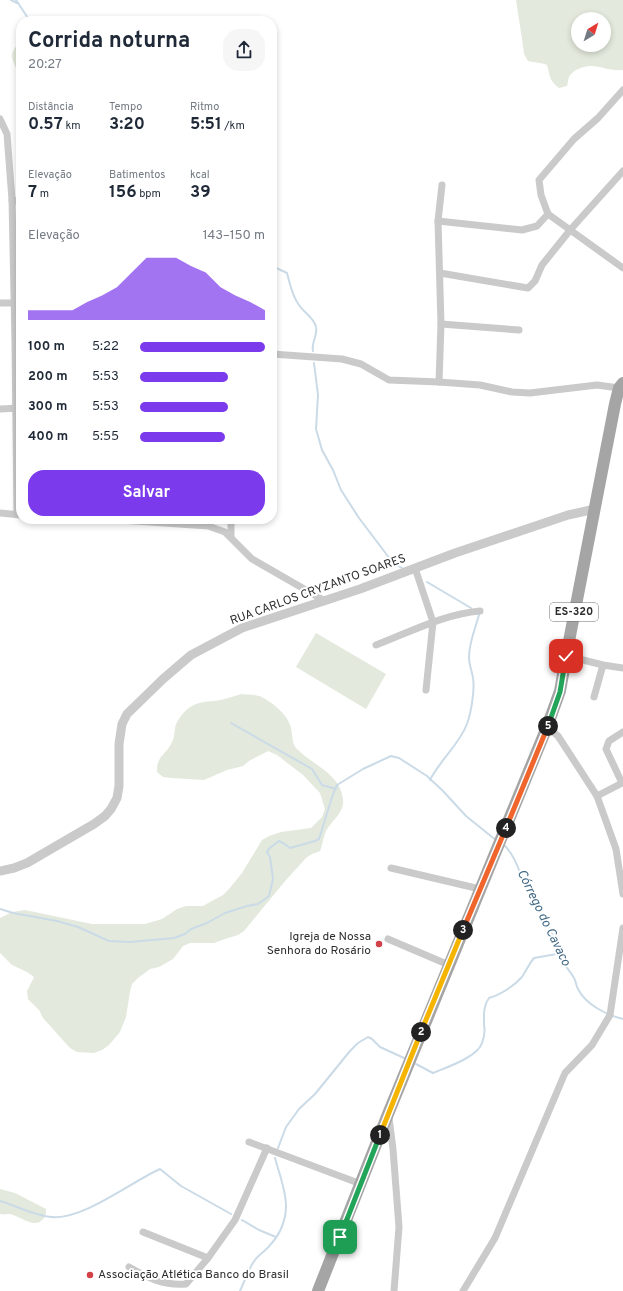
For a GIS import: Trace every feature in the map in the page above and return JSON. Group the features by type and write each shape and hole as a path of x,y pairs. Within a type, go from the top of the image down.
{"main road":[{"name":"ES-320","path":"318,1291 388,1114 560,692 594,509 615,404 621,386"}],"street":[{"path":"621,263 548,214 541,195 540,180 574,140 598,118 623,90"},
{"path":"0,119 12,200 14,302 16,322"},
{"path":"440,273 528,288 535,281 542,265 571,229 623,171"},
{"path":"439,382 441,324 438,220 442,185"},
{"path":"12,200 16,201"},
{"path":"438,220 522,230 537,226 548,214"},
{"path":"0,302 14,302"},
{"path":"441,324 519,330"},
{"path":"277,354 342,359 361,364 389,380 480,385 512,392 530,393 597,386 621,386"},
{"path":"0,409 16,408"},
{"name":"RUA CARLOS CRYZANTO SOARES","path":"0,871 14,868 27,862 94,824 105,816 117,798 119,786 119,744 122,724 127,714 163,678 191,655 242,628 325,601 455,553 568,515 594,509"},
{"path":"0,513 16,514"},
{"path":"196,524 225,532 252,559 325,601"},
{"path":"231,524 231,537"},
{"path":"415,568 433,622 426,690"},
{"path":"376,645 433,622 463,613 480,611"},
{"path":"566,656 623,668"},
{"path":"594,697 603,665"},
{"path":"547,726 558,736 596,796 616,849 623,894"},
{"path":"596,796 622,783 606,749 609,741 623,732"},
{"path":"391,868 480,889"},
{"path":"464,1291 495,1238 565,1073 592,1045 610,1015 623,928"},
{"path":"388,939 449,965"},
{"path":"388,1114 393,1149 399,1227 394,1291"},
{"path":"378,1142 386,1141 393,1149"},
{"path":"249,1142 361,1184"},
{"path":"129,1267 149,1278 174,1285 186,1284 208,1258 235,1220 267,1148"},
{"path":"143,1232 208,1258"}],"shaded area":[{"path":"516,0 623,0 623,70 594,66 582,67 570,75 567,86 559,88 549,75 547,65 528,61 524,54"},
{"path":"16,47 16,68 12,55"},
{"path":"316,633 386,674 366,709 296,667"},
{"path":"241,694 259,696 273,704 282,712 290,725 293,743 296,748 337,782 343,799 342,808 338,816 326,831 320,851 306,858 244,931 238,935 214,943 190,943 183,946 173,959 159,967 150,969 132,984 126,1017 120,1032 109,1045 94,1053 77,1052 70,1048 28,999 27,991 34,977 12,965 0,953 0,918 12,912 25,910 92,924 145,924 162,919 177,909 186,906 203,906 223,895 242,873 262,840 281,832 311,828 322,817 325,809 320,793 303,775 277,755 268,751 249,761 243,766 227,770 204,780 163,777 157,772 158,762 173,740 176,724 187,709 201,702 221,700"},
{"path":"0,1189 15,1193 46,1209 44,1218 40,1222 32,1223 13,1215 0,1214"}],"waterway":[{"path":"11,0 17,3"},
{"path":"16,0 27,16"},
{"path":"277,268 287,273 295,298 301,308 315,324 316,333 313,351"},
{"path":"314,363 318,395 316,429 322,450 333,470 341,490 359,518 393,563 402,568"},
{"path":"427,582 471,608"},
{"path":"430,780 464,732 467,724 473,689 469,652 479,615"},
{"path":"231,723 312,769 322,785 336,789"},
{"name":"Córrego do Cavaco","path":"0,909 78,927 109,941 130,942 174,938 185,934 191,929 207,923 225,913 258,904 269,896 273,879 270,857 267,852 268,850 279,841 290,848 319,839 337,785 363,769 391,756 399,758 427,776 466,816 496,840"},
{"name":"Córrego do Cavaco","path":"503,844 511,854 527,890 545,919 550,929 557,953 574,978 577,988 586,1000 610,1015 623,1019"},
{"path":"416,1064 433,1073 453,1065 474,1053 482,1043 484,1032 484,1011 489,998 511,987 519,980 534,958 557,954"},
{"path":"278,1148 286,1127 299,1109 315,1094 358,1043 368,1037 380,1047 404,1058"},
{"path":"240,1291 248,1271 257,1258 274,1241 284,1222 286,1200 275,1158"},
{"path":"0,1201 39,1215 52,1217 64,1216 78,1213 92,1207 160,1169 181,1186 231,1214"},
{"path":"242,1220 259,1230 276,1237"}],"place":[{"name":"Igreja de Nossa Senhora do Rosário","path":"379,944"},
{"name":"Associação Atlética Banco do Brasil","path":"90,1275"}],"route":[{"path":"340,1237 388,1114 547,726 560,692 566,656"}]}
